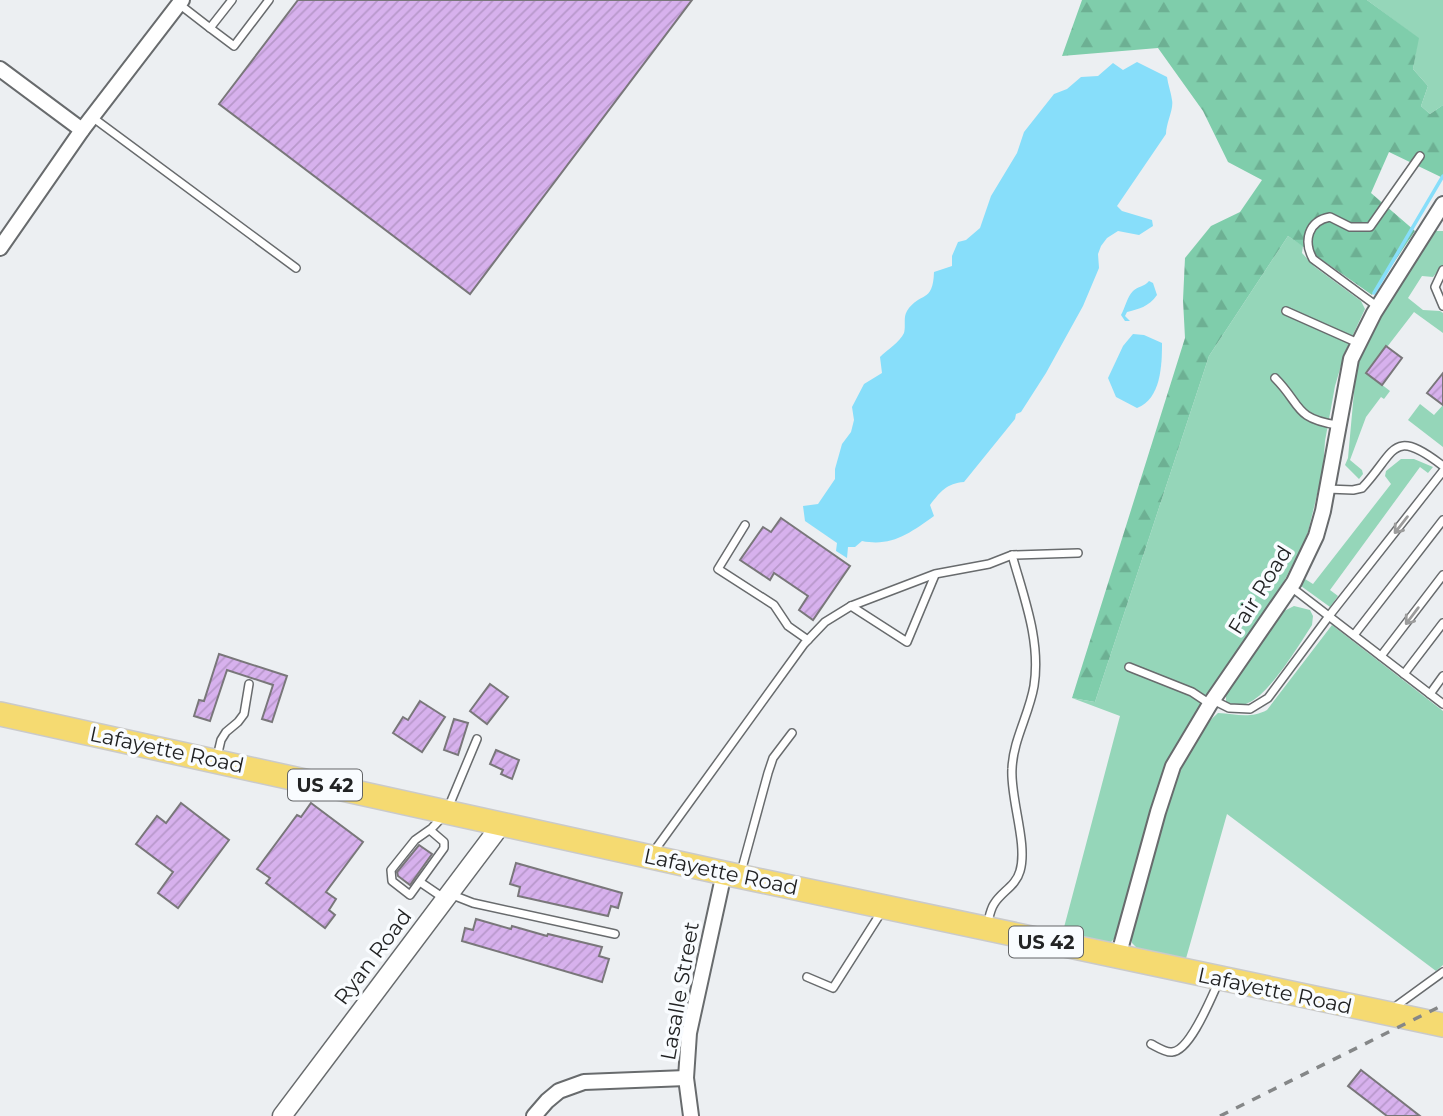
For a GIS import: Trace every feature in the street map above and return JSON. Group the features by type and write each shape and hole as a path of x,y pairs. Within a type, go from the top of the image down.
{"main road":[{"name":"Lafayette Road","path":"0,714 884,908 1443,1025"}],"street":[{"path":"0,248 82,130 180,2"},
{"path":"0,69 82,130"},
{"name":"Fair Road","path":"1118,957 1173,766 1211,702 1291,587 1316,536 1351,359 1378,307 1443,204"},
{"name":"Ryan Road","path":"282,1116 501,825"},
{"name":"Lasalle Street","path":"691,1116 686,1078 689,1033 732,875"},
{"path":"534,1116 559,1091 584,1082 686,1078"}],"lane":[{"path":"211,28 232,0"},
{"path":"180,2 234,46 269,0"},
{"path":"92,117 296,268"},
{"path":"1378,307 1313,258 1308,248 1307,235 1315,223 1329,217 1350,227 1370,227 1420,156"},
{"path":"1443,270 1435,287 1443,306"},
{"path":"1286,311 1358,343"},
{"path":"1275,377 1301,413 1317,422 1337,425"},
{"path":"1129,667 1229,708 1250,709 1257,706 1273,693 1443,469 1423,451 1411,445 1402,445 1385,457 1362,488 1327,489"},
{"path":"1354,635 1443,520"},
{"path":"745,525 718,569 774,605 788,626 808,640"},
{"path":"649,857 808,640 825,622 851,606 935,575 989,564 1012,555 1078,553"},
{"path":"985,929 993,905 1012,885 1020,871 1021,841 1011,771 1014,749 1034,688 1037,656 1034,632 1012,555"},
{"path":"851,606 907,642 935,575"},
{"path":"1381,656 1443,575"},
{"path":"1291,587 1443,704"},
{"path":"1404,674 1443,624"},
{"path":"1430,694 1443,676"},
{"path":"216,761 221,740 244,713 249,684"},
{"path":"732,875 771,765 792,733"},
{"path":"430,830 444,842 444,848 410,895 392,881 391,870 415,840 430,830 446,813 477,740"},
{"path":"420,881 447,897 615,934"},
{"path":"807,977 832,988 884,908"},
{"path":"1386,1014 1443,972"},
{"path":"1152,1044 1170,1053 1183,1046 1196,1027 1220,979"}],"green space":[{"path":"1082,0 1367,0 1419,38 1413,69 1428,86 1421,106 1430,114 1443,105 1443,178 1389,152 1371,193 1415,231 1372,295 1288,236 1209,356 1095,702 1072,698 1185,338 1185,258 1211,226 1240,212 1262,180 1228,162 1203,111 1158,48 1062,56"},
{"path":"1367,0 1443,0 1443,105 1430,114 1421,106 1428,86 1413,69 1418,38"},
{"path":"1436,231 1443,231 1443,265 1433,277 1422,276 1408,298 1423,310 1443,313 1443,333 1414,312 1367,373 1390,391 1384,399 1381,397 1366,417 1350,460 1362,470 1363,474 1359,479 1345,465 1348,458 1356,370 1377,320"},
{"path":"1288,236 1303,246 1302,253 1315,267 1361,301 1365,309 1345,352 1335,386 1325,441 1323,470 1308,532 1283,583 1212,689 1143,840 1115,938 1107,946 1062,935 1120,716 1072,698 1095,702 1209,356"},
{"path":"1420,404 1434,415 1443,405 1443,447 1408,420"},
{"path":"1401,459 1414,459 1433,467 1428,473 1420,467 1330,590 1338,596 1330,607 1301,586 1305,579 1313,584 1391,484 1385,476 1386,471"},
{"path":"1294,606 1310,610 1313,616 1312,625 1283,669 1265,690 1248,703 1234,705 1226,702 1226,694 1284,611"},
{"path":"1332,625 1443,711 1443,965 1436,971 1227,814 1185,962 1142,953 1132,943 1131,933 1164,815 1188,755 1202,731 1218,713 1249,715 1267,710"}],"water":[{"path":"1137,62 1167,77 1172,108 1166,134 1117,206 1122,211 1152,220 1153,226 1139,235 1118,231 1107,238 1098,254 1099,268 1083,306 1046,373 1021,412 1016,414 1015,419 964,482 948,486 930,505 934,516 892,540 862,541 855,547 848,547 847,558 836,551 837,543 805,521 803,506 818,504 835,479 842,444 851,432 854,420 852,407 864,384 882,373 880,357 902,336 906,313 931,289 934,272 952,266 952,256 958,242 966,240 980,228 991,196 1017,153 1024,132 1054,94 1067,89 1081,77 1098,76 1113,63 1123,70"},
{"path":"1149,281 1153,283 1157,295 1147,305 1127,312 1125,316 1130,321 1125,321 1121,315 1129,296"},
{"path":"1133,334 1144,335 1162,343 1160,371 1155,389 1145,404 1137,408 1116,397 1108,378 1123,346"}],"building":[{"path":"298,0 692,0 470,294 219,104"},
{"path":"1386,346 1402,358 1382,385 1366,373"},
{"path":"1443,373 1443,405 1427,393"},
{"path":"781,518 850,566 813,620 799,610 808,596 774,573 770,580 740,560 763,527 771,532"},
{"path":"219,654 287,676 272,722 262,719 273,685 227,670 210,721 194,716 199,700 204,701"},
{"path":"490,684 508,697 487,724 470,711"},
{"path":"420,701 445,717 422,752 393,733 403,717 408,720"},
{"path":"454,719 468,723 458,755 444,750"},
{"path":"496,750 519,760 512,779 501,774 503,770 490,764"},
{"path":"181,803 229,840 178,908 158,893 173,872 136,844 157,816 166,823"},
{"path":"311,803 363,842 326,892 336,899 329,910 335,915 325,928 266,883 270,878 257,869 297,815 301,817"},
{"path":"419,845 432,854 410,885 398,876 397,872"},
{"path":"516,863 622,893 618,908 611,906 608,916 518,896 520,887 510,884"},
{"path":"476,919 511,929 512,926 602,947 599,956 609,959 602,982 462,941 465,928 473,930"},
{"path":"1361,1070 1420,1116 1387,1116 1348,1086"}],"waterway":[{"path":"1374,293 1443,176"}],"railway":[{"path":"1220,1116 1443,1005"}]}
